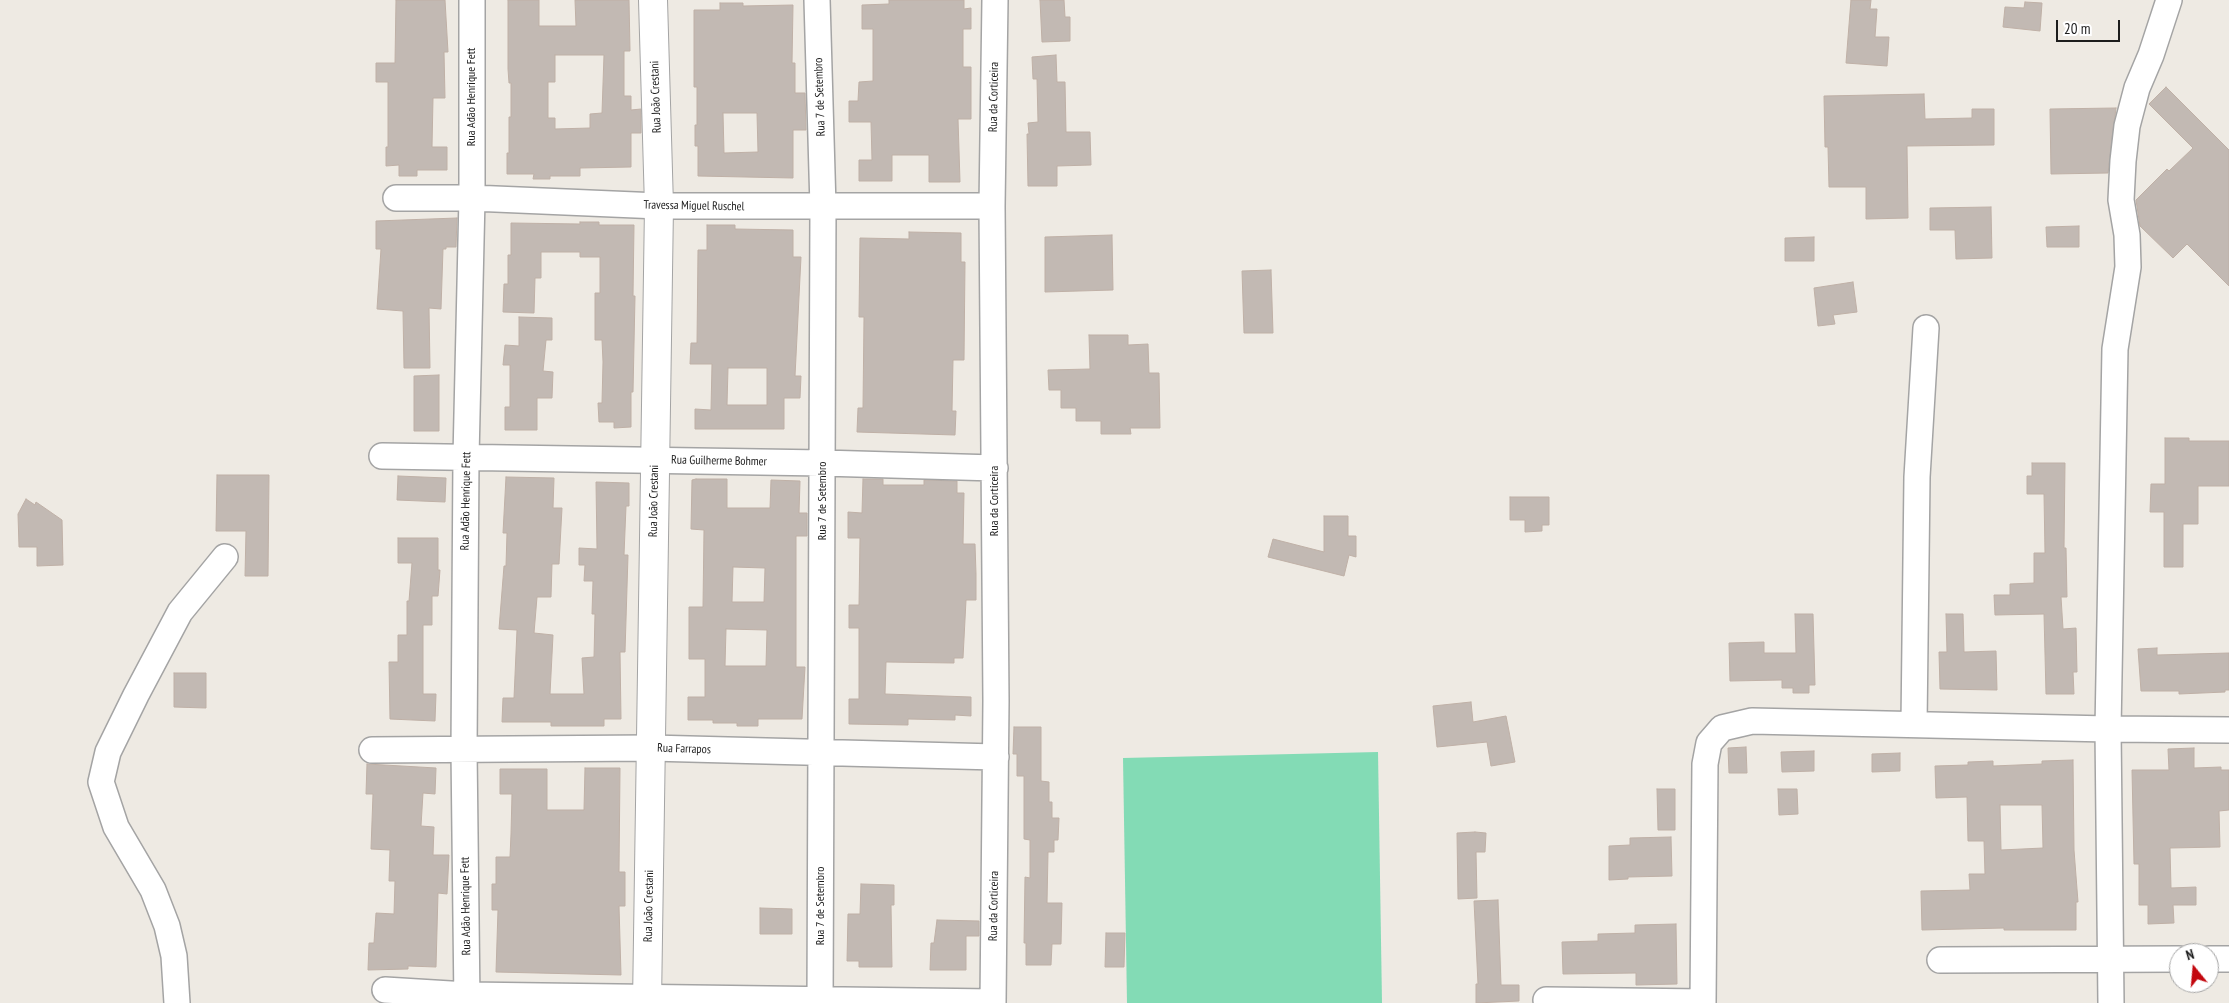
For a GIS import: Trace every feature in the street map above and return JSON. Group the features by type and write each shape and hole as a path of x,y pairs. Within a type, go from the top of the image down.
{"street":[{"name":"Rua Adão Henrique Fett","path":"467,999 464,750 466,457 472,198 472,0"},
{"name":"Rua João Crestani","path":"647,1000 659,206 652,0"},
{"name":"Rua 7 de Setembro","path":"817,0 823,207 820,1001"},
{"name":"Rua da Corticeira","path":"993,1002 996,758 992,206 995,0"},
{"path":"2111,1003 2108,729 2115,349 2128,268 2127,235 2121,200 2122,161 2127,126 2137,88 2151,54 2169,0"},
{"name":"Travessa Miguel Ruschel","path":"396,198 472,198 659,206 992,206"},
{"path":"1914,724 1917,477 1926,328"},
{"name":"Rua Guilherme Bohmer","path":"382,456 823,463 995,468"},
{"path":"178,1003 174,956 167,926 153,890 116,827 101,782 108,752 180,612 225,557"},
{"path":"1546,1000 1703,1002 1705,764 1709,743 1722,728 1752,721 2229,730"},
{"name":"Rua Farrapos","path":"372,750 652,748 996,758"},
{"path":"1940,960 2169,959"},
{"path":"385,990 467,999 993,1002"}],"green space":[{"path":"1378,752 1382,1003 1127,1003 1123,758"}],"building":[{"path":"396,0 445,0 448,52 444,52 445,98 433,98 432,147 447,147 447,170 417,170 417,176 399,176 399,165 386,166 386,147 388,147 388,82 376,82 376,63 395,63"},
{"path":"508,0 539,0 539,26 576,26 575,0 629,0 630,51 624,51 624,96 631,96 631,110 641,109 641,133 631,133 631,167 580,168 580,176 550,176 550,179 533,179 534,174 507,174 509,117 511,117 511,83 509,83","holes":["555,55 604,55 602,113 590,114 590,128 555,129 555,118 548,118 548,82 555,82"]},
{"path":"889,0 964,0 964,9 971,8 971,29 963,29 963,67 971,67 971,119 958,119 960,182 929,182 929,155 892,155 892,181 859,181 859,160 872,160 871,122 849,122 849,101 858,101 859,82 873,81 873,29 862,29 862,5 889,4"},
{"path":"1040,0 1064,0 1065,17 1070,17 1070,41 1042,42"},
{"path":"1851,0 1871,0 1870,9 1877,9 1875,37 1889,37 1887,66 1846,63"},
{"path":"2025,2 2042,3 2040,31 2003,27 2005,7 2024,8"},
{"path":"720,3 743,3 743,6 793,5 792,63 795,63 795,93 805,93 806,130 793,130 793,178 698,176 698,146 695,146 697,87 694,87 694,10 720,10","holes":["723,113 757,113 758,152 724,153"]},
{"path":"1056,55 1057,82 1065,82 1066,132 1090,132 1091,165 1057,166 1057,186 1028,186 1028,123 1038,122 1037,79 1033,79 1032,57"},
{"path":"2166,87 2229,150 2229,286 2187,244 2173,258 2140,226 2136,200 2167,169 2169,171 2193,148 2149,104"},
{"path":"1924,94 1925,119 1972,118 1972,109 1994,109 1994,145 1907,146 1908,218 1866,219 1866,187 1829,187 1828,147 1825,147 1824,96"},
{"path":"2116,108 2108,173 2051,174 2050,109"},
{"path":"1991,207 1992,258 1956,259 1955,230 1930,230 1930,208"},
{"path":"457,218 456,247 446,247 446,249 443,249 441,309 429,308 430,368 404,368 403,311 377,309 381,249 376,249 376,221"},
{"path":"580,222 599,222 599,225 634,225 633,296 635,296 631,427 614,428 614,422 599,422 598,403 602,403 603,362 602,340 595,340 595,293 600,293 600,257 580,257 580,252 541,252 541,278 535,278 534,313 503,312 504,284 508,284 508,255 511,255 511,223 580,224"},
{"path":"707,225 735,225 735,229 793,230 793,257 801,257 795,376 801,376 800,398 784,398 784,429 695,429 695,409 711,410 712,364 690,364 691,343 697,343 698,250 707,250","holes":["728,368 767,368 767,405 727,405"]},
{"path":"2079,226 2079,247 2047,247 2046,227"},
{"path":"909,232 961,233 961,262 965,262 964,360 953,360 952,411 956,411 955,435 857,432 858,408 863,408 864,317 859,317 860,238 909,239"},
{"path":"1112,235 1113,290 1045,292 1045,237"},
{"path":"1814,237 1814,261 1785,261 1785,238"},
{"path":"1271,270 1273,333 1244,333 1242,271"},
{"path":"1853,282 1857,312 1833,315 1835,324 1818,326 1814,288"},
{"path":"519,317 552,318 552,340 546,340 543,371 553,372 552,398 537,398 537,430 505,430 505,407 510,407 510,365 503,365 505,345 519,346"},
{"path":"1089,335 1128,335 1128,345 1148,344 1149,373 1159,373 1160,428 1130,428 1131,434 1101,434 1101,421 1076,421 1076,408 1061,408 1061,390 1049,390 1048,370 1090,369"},
{"path":"439,375 439,431 414,431 414,376"},
{"path":"2165,438 2189,438 2189,441 2229,441 2229,486 2198,486 2198,524 2183,524 2183,567 2164,567 2164,512 2150,512 2151,484 2165,484"},
{"path":"2032,463 2065,463 2064,548 2066,548 2067,597 2061,597 2063,629 2076,628 2077,672 2073,672 2074,694 2046,694 2044,614 1995,615 1994,595 2010,595 2010,584 2034,583 2034,553 2045,553 2044,494 2027,494 2027,476 2032,476"},
{"path":"217,475 269,475 268,576 245,576 246,531 216,531"},
{"path":"398,476 446,478 445,502 397,500"},
{"path":"506,477 554,478 553,508 562,508 559,564 552,564 551,597 537,597 534,633 553,635 550,694 584,694 582,658 594,657 595,614 592,614 593,581 584,581 585,565 579,565 579,548 597,549 596,482 629,483 629,506 626,506 624,555 628,555 625,652 620,652 621,719 604,719 604,726 551,726 551,722 502,722 503,698 514,698 517,630 499,629 504,566 506,566 507,533 503,533"},
{"path":"727,479 727,508 770,508 771,480 800,481 799,513 807,513 807,536 796,536 796,667 805,667 802,719 758,719 758,726 737,726 737,723 713,723 713,720 688,720 688,697 705,697 705,659 689,659 689,607 703,607 704,530 691,529 692,480","holes":["733,567 765,568 764,602 732,602","726,629 767,630 766,666 725,666"]},
{"path":"863,479 883,479 883,485 924,485 924,480 957,481 957,493 964,493 963,544 975,544 976,600 966,600 963,658 954,658 954,663 886,662 885,694 971,697 971,716 955,715 955,720 908,719 908,725 849,724 849,699 859,699 859,628 849,628 849,605 859,605 860,538 848,538 848,512 862,513"},
{"path":"1510,497 1549,497 1549,525 1542,525 1542,531 1525,532 1525,520 1510,520"},
{"path":"26,499 35,505 36,502 62,520 63,565 37,566 37,547 19,547 18,514"},
{"path":"1324,516 1348,516 1348,536 1356,536 1356,557 1349,555 1344,576 1268,557 1273,539 1324,552"},
{"path":"398,538 438,538 438,570 440,570 438,596 432,596 432,625 423,625 423,694 436,694 435,721 390,719 389,662 398,662 398,635 407,635 407,601 409,601 412,563 398,563"},
{"path":"1795,614 1813,614 1815,685 1809,685 1809,693 1793,693 1793,688 1782,688 1782,680 1730,681 1729,643 1764,642 1764,653 1796,653"},
{"path":"1946,614 1963,614 1964,652 1996,651 1997,690 1940,689 1939,652 1947,652"},
{"path":"2157,648 2157,655 2229,653 2229,690 2225,690 2225,692 2179,694 2179,691 2141,691 2138,649"},
{"path":"174,673 206,673 206,708 174,707"},
{"path":"1471,702 1473,722 1506,716 1515,762 1491,766 1487,742 1437,747 1433,706"},
{"path":"1014,727 1041,727 1041,781 1049,782 1049,802 1052,802 1052,818 1059,818 1058,840 1054,840 1054,852 1048,852 1047,903 1062,903 1061,944 1052,944 1051,965 1026,965 1026,943 1024,943 1025,877 1030,878 1030,840 1024,839 1024,776 1017,776 1017,754 1013,754"},
{"path":"1746,747 1747,773 1729,773 1728,748"},
{"path":"2194,748 2194,768 2221,767 2221,770 2229,770 2229,810 2219,811 2220,847 2170,848 2171,888 2196,887 2196,905 2173,905 2174,923 2148,924 2148,905 2139,905 2139,864 2134,864 2132,770 2169,770 2168,749"},
{"path":"1814,751 1814,771 1782,772 1781,752"},
{"path":"1900,753 1900,771 1872,772 1872,754"},
{"path":"2073,760 2074,850 2078,902 2076,902 2076,930 2004,930 2004,928 1922,930 1921,891 1970,890 1969,874 1985,874 1984,841 1968,841 1967,797 1936,798 1935,766 1968,765 1968,762 1993,761 1993,766 2042,764 2042,761","holes":["2000,805 2042,805 2043,848 2001,850"]},
{"path":"367,764 436,768 435,794 423,793 421,826 434,827 433,855 449,855 447,894 438,893 436,967 408,966 408,969 368,970 369,943 374,943 376,913 394,914 395,881 389,881 390,850 371,849 373,794 366,794"},
{"path":"585,768 620,768 619,872 625,872 625,906 619,906 621,975 496,972 498,910 492,910 492,884 496,884 496,857 510,857 512,794 500,794 500,769 547,769 547,810 584,810"},
{"path":"1657,789 1675,789 1675,830 1658,830"},
{"path":"1778,789 1797,789 1798,814 1779,815"},
{"path":"1457,833 1486,833 1485,852 1476,852 1477,898 1458,899"},
{"path":"1671,837 1672,876 1628,877 1628,879 1609,880 1609,846 1630,845 1630,838"},
{"path":"861,884 894,885 894,905 891,905 892,967 859,967 859,961 847,961 848,914 860,914"},
{"path":"1498,900 1501,985 1519,985 1519,1001 1476,1003 1476,984 1478,984 1474,901"},
{"path":"760,908 792,909 792,934 760,934"},
{"path":"937,920 979,921 979,936 966,936 966,970 930,970 931,943 934,943"},
{"path":"1676,924 1677,984 1636,985 1636,973 1563,974 1562,942 1598,941 1598,934 1635,933 1635,925"},
{"path":"1106,933 1125,933 1124,967 1105,967"}]}
